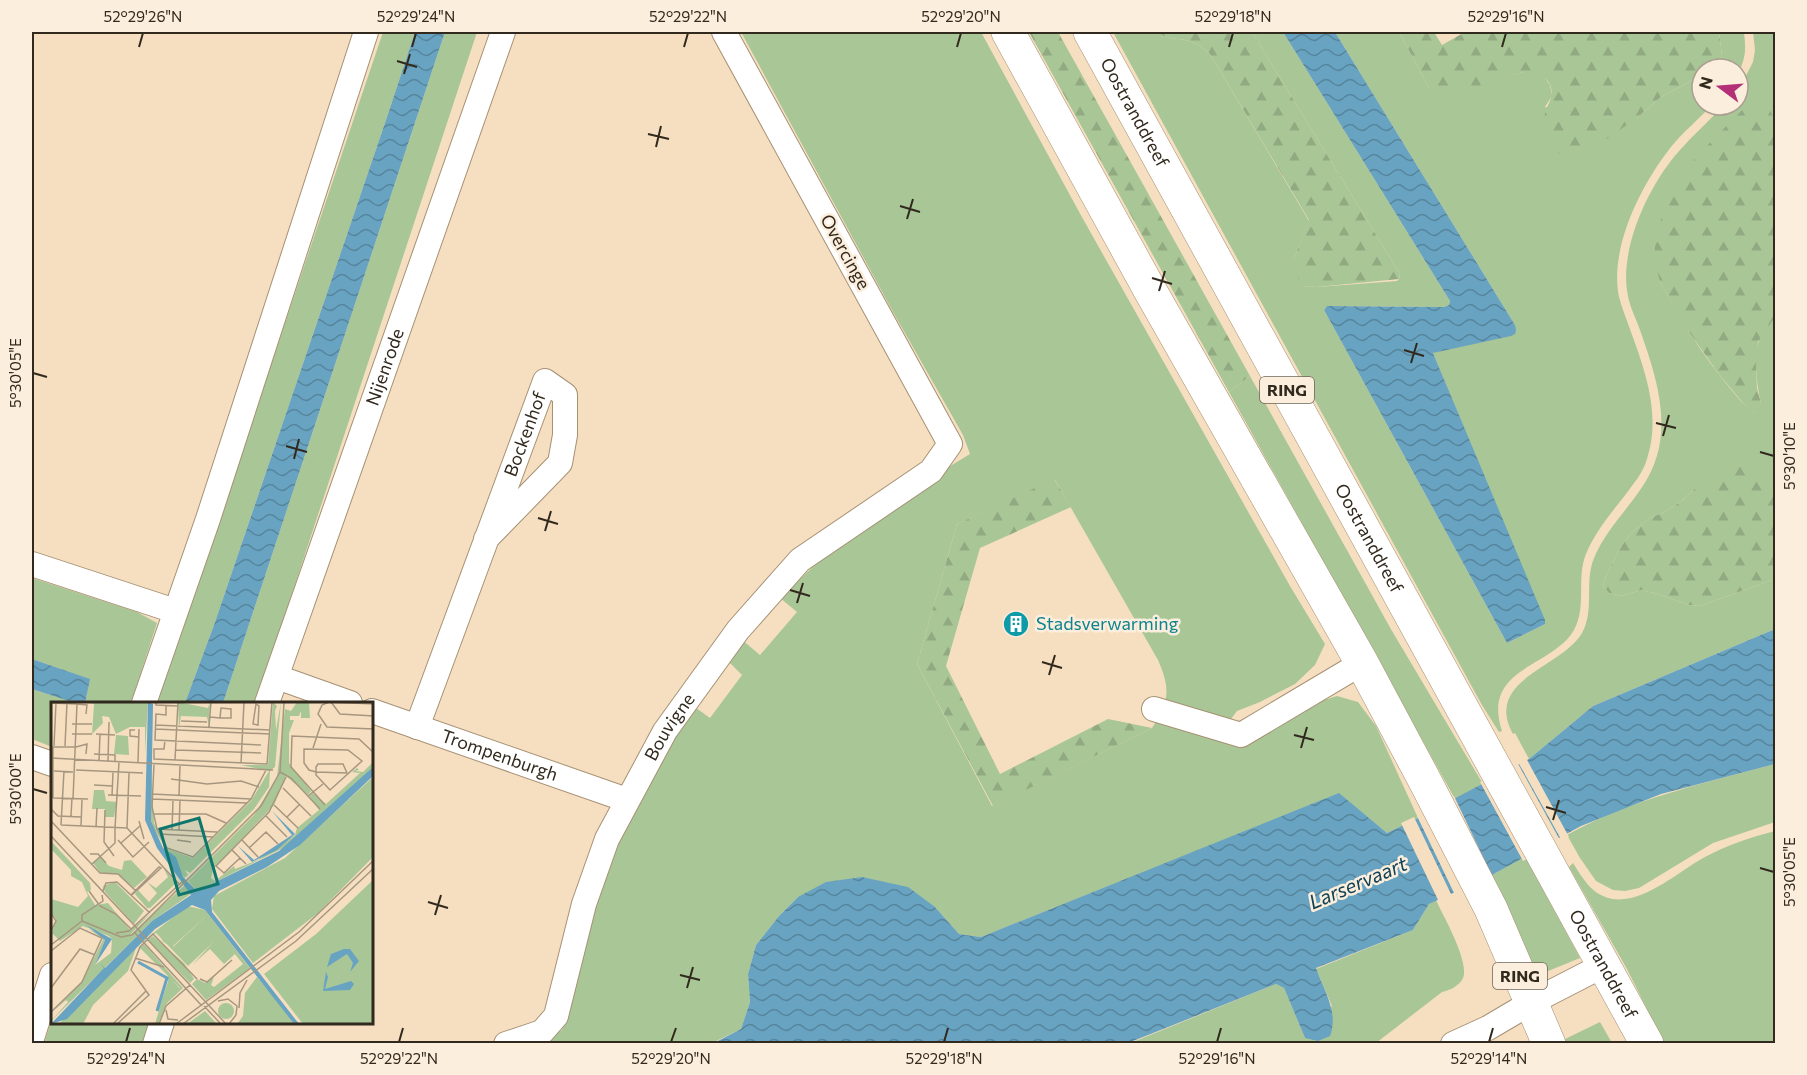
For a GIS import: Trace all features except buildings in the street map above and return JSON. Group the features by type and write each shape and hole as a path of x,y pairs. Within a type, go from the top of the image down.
{"main road":[{"name":"RING","path":"1008,32 1163,313 1362,663 1491,909 1549,1044"},
{"name":"Oostranddreef","path":"1090,32 1647,1044"}],"street":[{"path":"144,702 208,519 366,32"},
{"name":"Nijenrode","path":"267,702 503,32"},
{"name":"Overcinge","path":"724,32 950,444 931,471"},
{"name":"Bockenhof","path":"417,727 486,539 545,381 565,395 565,435 560,464 486,539"},
{"name":"Bouvigne","path":"506,1044 542,1032 556,1016 584,904 607,839 665,731 738,630 800,560 931,471"},
{"path":"32,564 175,611"},
{"path":"1154,709 1241,735 1362,663"},
{"path":"277,677 347,702"},
{"name":"Trompenburgh","path":"374,712 627,800"},
{"path":"32,757 51,764"},
{"path":"1453,1044 1488,1028 1532,1002 1604,965"},
{"path":"32,1038 51,978"},
{"path":"155,1044 162,1024"}],"green space":[{"path":"383,32 415,32 214,625 185,702 157,702"},
{"path":"445,32 477,32 256,702 223,702"},
{"path":"741,32 981,32 1083,219 1325,644 1315,665 1295,684 1237,711 1231,719 1165,702 1166,686 1158,660 1055,480 957,524 917,664 992,806 1152,728 1157,720 1241,748 1321,701 1337,696 1358,702 1376,726 1418,818 1387,833 1339,794 981,937 959,934 935,907 798,897 756,945 748,974 750,1002 741,1029 712,1043 525,1044 562,1030 585,934 612,855 692,705 710,718 742,675 726,659 741,639 760,655 797,612 780,598 819,561 937,474 970,454 963,435 893,312"},
{"path":"1029,32 1058,32 1250,376 1229,392"},
{"path":"1113,32 1158,32 1167,37 1192,42 1210,54 1309,221 1294,259 1303,286 1397,281 1400,274 1252,32 1283,32 1450,301 1449,305 1444,307 1327,306 1324,310 1507,643 1545,624 1433,353 1515,325 1335,32 1399,32 1429,88 1531,71 1543,75 1550,85 1552,96 1545,107 1637,118 1661,97 1690,81 1690,117 1700,117 1676,141 1649,180 1630,218 1619,258 1617,278 1619,297 1642,363 1650,395 1653,427 1647,459 1638,478 1604,523 1586,554 1583,563 1580,612 1574,630 1564,643 1510,681 1501,694 1498,710 1502,731 1499,732 1482,705"},
{"path":"1158,32 1252,32 1400,274 1399,279 1317,287 1303,286 1296,273 1294,259 1309,220 1210,54 1192,42 1167,37"},
{"path":"1399,32 1434,32 1442,45 1465,32 1719,32 1722,57 1690,57 1690,81 1661,97 1637,118 1598,145 1560,154 1546,129 1545,115 1550,99 1550,85 1539,74 1523,72 1466,89 1429,88"},
{"path":"1719,32 1744,32 1744,57 1722,56"},
{"path":"1753,32 1775,32 1775,177 1774,118 1660,282 1710,362 1741,401 1755,412 1761,403 1756,372 1757,347 1775,312 1775,493 1762,472 1695,488 1682,501 1663,513 1651,517 1631,533 1621,546 1603,586 1609,593 1622,596 1641,590 1689,605 1700,606 1775,579 1775,629 1593,706 1529,759 1515,733 1513,734 1507,715 1508,700 1516,687 1559,656 1582,633 1588,615 1591,567 1594,558 1607,534 1647,479 1659,450 1661,415 1656,380 1628,296 1626,278 1632,239 1647,199 1657,181 1685,144 1712,117 1750,117 1750,68 1755,50"},
{"path":"1763,101 1774,118 1776,177 1775,312 1773,320 1758,342 1757,388 1761,403 1755,412 1748,409 1718,373 1680,319 1660,282 1654,258 1656,237 1669,191 1699,154 1735,117 1750,117 1750,102"},
{"path":"1250,376 1392,631 1483,784 1455,799 1229,392"},
{"path":"1745,466 1763,472 1775,493 1775,579 1700,606 1689,605 1641,590 1622,596 1609,593 1603,586 1606,576 1621,546 1631,533 1651,517 1663,513 1682,501 1695,488 1724,470"},
{"path":"1054,479 1071,507 980,548 946,666 1000,774 1108,719 1152,728 993,806 917,664 957,524"},
{"path":"32,578 137,612 157,623 131,702 85,702 89,679 32,659"},
{"path":"32,689 72,702 51,702 51,747 32,739"},
{"path":"1775,764 1775,822 1713,843 1639,888 1625,891 1613,890 1596,881 1567,835 1591,822 1642,802"},
{"path":"1775,831 1775,1043 1664,1043 1627,969 1569,867 1573,863 1589,886 1603,896 1617,899 1632,898 1662,884 1720,850"},
{"path":"1525,856 1580,958 1536,976 1490,876"},
{"path":"1436,900 1460,952 1464,973 1462,980 1453,988 1442,992 1376,1043 1128,1044 1276,984 1284,988 1305,1038 1332,1006 1316,969 1413,930 1429,904"},
{"path":"51,1021 51,1024 153,1024 146,1043 44,1044"},
{"path":"1600,1022 1612,1043 1562,1044 1561,1041"}],"water":[{"path":"415,32 445,32 223,702 185,702 214,625"},
{"path":"1283,32 1335,32 1515,325 1515,334 1511,336 1433,353 1545,620 1545,624 1507,643 1324,310 1327,306 1444,307 1449,305 1450,301"},
{"name":"Larservaart","path":"1775,629 1775,764 1661,794 1581,826 1490,876 1429,904 1413,930 1316,968 1333,1018 1330,1036 1318,1041 1305,1038 1284,988 1276,984 1128,1043 712,1044 741,1029 750,1002 748,974 756,945 798,897 826,882 862,877 908,887 935,907 959,934 981,937 1339,793 1387,833 1529,759 1593,706"},
{"path":"32,659 90,679 85,702 72,702 32,689"}],"pier":[{"path":"1526,758 1569,837 1562,841 1518,762"},
{"path":"1517,762 1561,842 1523,861 1480,782"},
{"path":"1454,796 1493,878 1455,895 1417,816"},
{"path":"1414,817 1452,896 1439,902 1401,823"}],"place":[{"name":"Stadsverwarming","path":"1016,624"}]}
